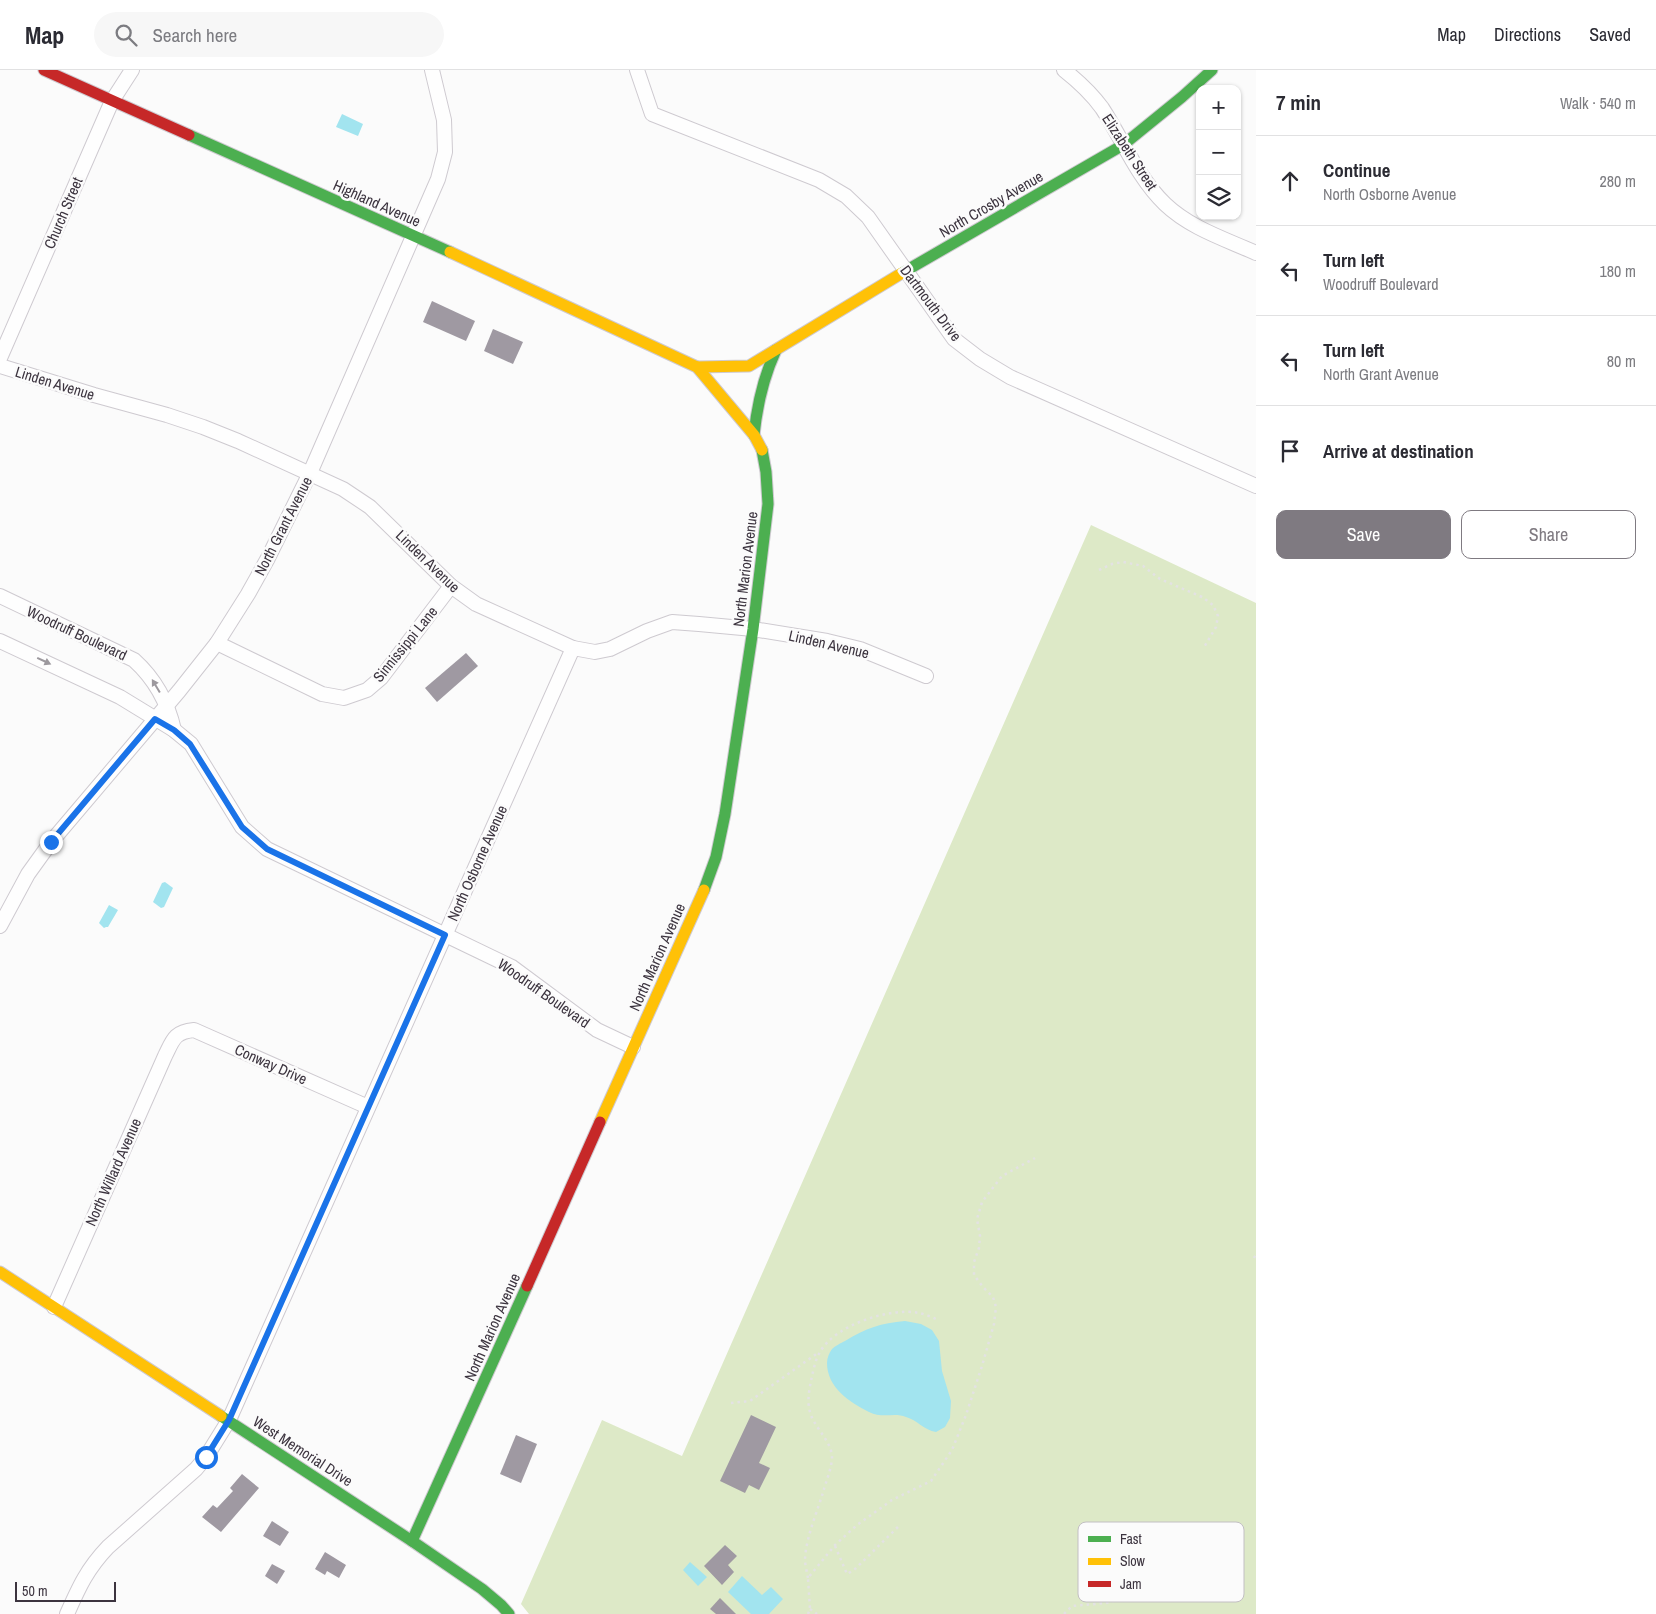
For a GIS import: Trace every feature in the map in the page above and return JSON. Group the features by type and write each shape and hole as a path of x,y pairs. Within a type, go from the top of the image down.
{"street":[{"name":"Highland Avenue","path":"44,70 413,235 697,367"},
{"name":"Church Street","path":"0,358 112,101 132,70"},
{"name":"North Grant Avenue","path":"0,926 28,874 51,842 217,642 268,558 310,473 438,179 444,152 444,120 432,70"},
{"name":"Dartmouth Drive","path":"637,70 652,114 819,180 846,196 868,217 954,339 995,368 1010,377 1256,486"},
{"name":"Elizabeth Street","path":"1064,70 1102,108 1138,170 1166,204 1188,221 1256,253"},
{"name":"North Crosby Avenue","path":"697,367 749,366 906,270 1123,145 1212,70"},
{"path":"754,435 757,405 765,373 776,350"},
{"name":"Linden Avenue","path":"0,366 194,424 238,441 343,489 370,507 451,586 476,604 573,648 594,652 610,649 647,631 672,622 753,629 827,641 860,649 926,676"},
{"name":"North Marion Avenue","path":"412,1541 699,902 716,857 725,814 753,629 768,504 766,472 761,447 754,435 697,367"},
{"name":"Sinnissippi Lane","path":"217,642 322,694 344,698 367,690 381,678 451,586"},
{"name":"Woodruff Boulevard","path":"0,596 134,660 156,684 166,705 174,730"},
{"name":"Woodruff Boulevard","path":"0,641 120,697 174,730 190,744 242,827 267,849 512,967 597,1030 633,1047"},
{"name":"North Osborne Avenue","path":"67,1614 84,1577 97,1558 196,1469 206,1457 229,1420 573,648"},
{"name":"Conway Drive","path":"174,1038 183,1032 194,1030 368,1107"},
{"name":"North Willard Avenue","path":"54,1307 174,1038"},
{"name":"West Memorial Drive","path":"0,1272 412,1541 482,1589 509,1614"}],"path":[{"path":"1099,570 1112,564 1123,562 1143,566 1160,579 1214,604 1218,616 1216,627 1203,649"},
{"path":"808,1578 835,1546 857,1525 892,1500 931,1481 952,1450 977,1382 994,1324 996,1307 993,1297 974,1275 974,1262 979,1248 980,1236 977,1218 982,1202 1002,1176 1035,1158"},
{"path":"1254,1258 1256,1254"},
{"path":"731,1403 750,1401 820,1352 831,1339 856,1323 878,1316 902,1312 920,1313 936,1320"},
{"path":"808,1614 810,1609 805,1561 806,1552 830,1473 832,1458 829,1447 810,1412 809,1393 820,1352"},
{"path":"835,1546 847,1574 854,1570 900,1525"},
{"path":"1064,1614 1072,1606 1110,1602"},
{"path":"810,1609 817,1614"}],"green space":[{"path":"1091,525 1256,603 1256,1614 529,1614 521,1604 602,1420 682,1456"}],"water":[{"path":"342,114 363,124 358,136 336,127"},
{"path":"165,882 173,888 164,907 161,908 153,902 162,883"},
{"path":"109,905 118,910 108,927 104,928 99,923"},
{"path":"905,1321 921,1324 932,1330 939,1341 942,1371 951,1401 950,1418 945,1427 936,1432 906,1417 874,1414 861,1408 841,1393 828,1372 828,1357 836,1346 874,1327"},
{"path":"690,1562 707,1577 698,1586 683,1570"},
{"path":"742,1576 762,1595 771,1587 783,1599 769,1614 751,1614 728,1592"}],"building":[{"path":"432,301 475,321 466,341 423,322"},
{"path":"493,329 523,342 513,364 484,351"},
{"path":"466,653 478,666 437,702 425,688"},
{"path":"751,1415 776,1427 759,1463 770,1468 759,1490 749,1485 745,1493 720,1481"},
{"path":"516,1435 537,1444 521,1483 500,1474"},
{"path":"242,1474 259,1488 221,1532 202,1517 213,1505 217,1508 233,1491 230,1488"},
{"path":"272,1521 289,1532 280,1546 263,1536"},
{"path":"725,1545 737,1556 728,1565 734,1572 722,1585 704,1566"},
{"path":"325,1552 346,1565 339,1578 327,1571 325,1575 315,1569"},
{"path":"272,1564 285,1571 277,1584 265,1576"},
{"path":"720,1598 736,1614 716,1614 710,1609"}],"traffic: fast":[{"path":"902,273 1123,145 1212,70"},
{"path":"189,135 450,252"},
{"path":"754,435 761,392 776,350"},
{"path":"704,890 716,857 725,814 753,629 768,504 766,472 762,450"},
{"path":"412,1541 527,1286"},
{"path":"221,1416 482,1589 509,1614"}],"traffic: slow":[{"path":"450,252 697,367 754,435 762,450"},
{"path":"697,367 749,366 902,273"},
{"path":"600,1122 704,890"},
{"path":"0,1272 221,1416"}],"traffic: jam":[{"path":"44,70 189,135"},
{"path":"527,1286 600,1122"}],"route":[{"path":"51,842 155,719 174,730 190,744 242,827 267,849 445,935 229,1420 206,1457"}]}
